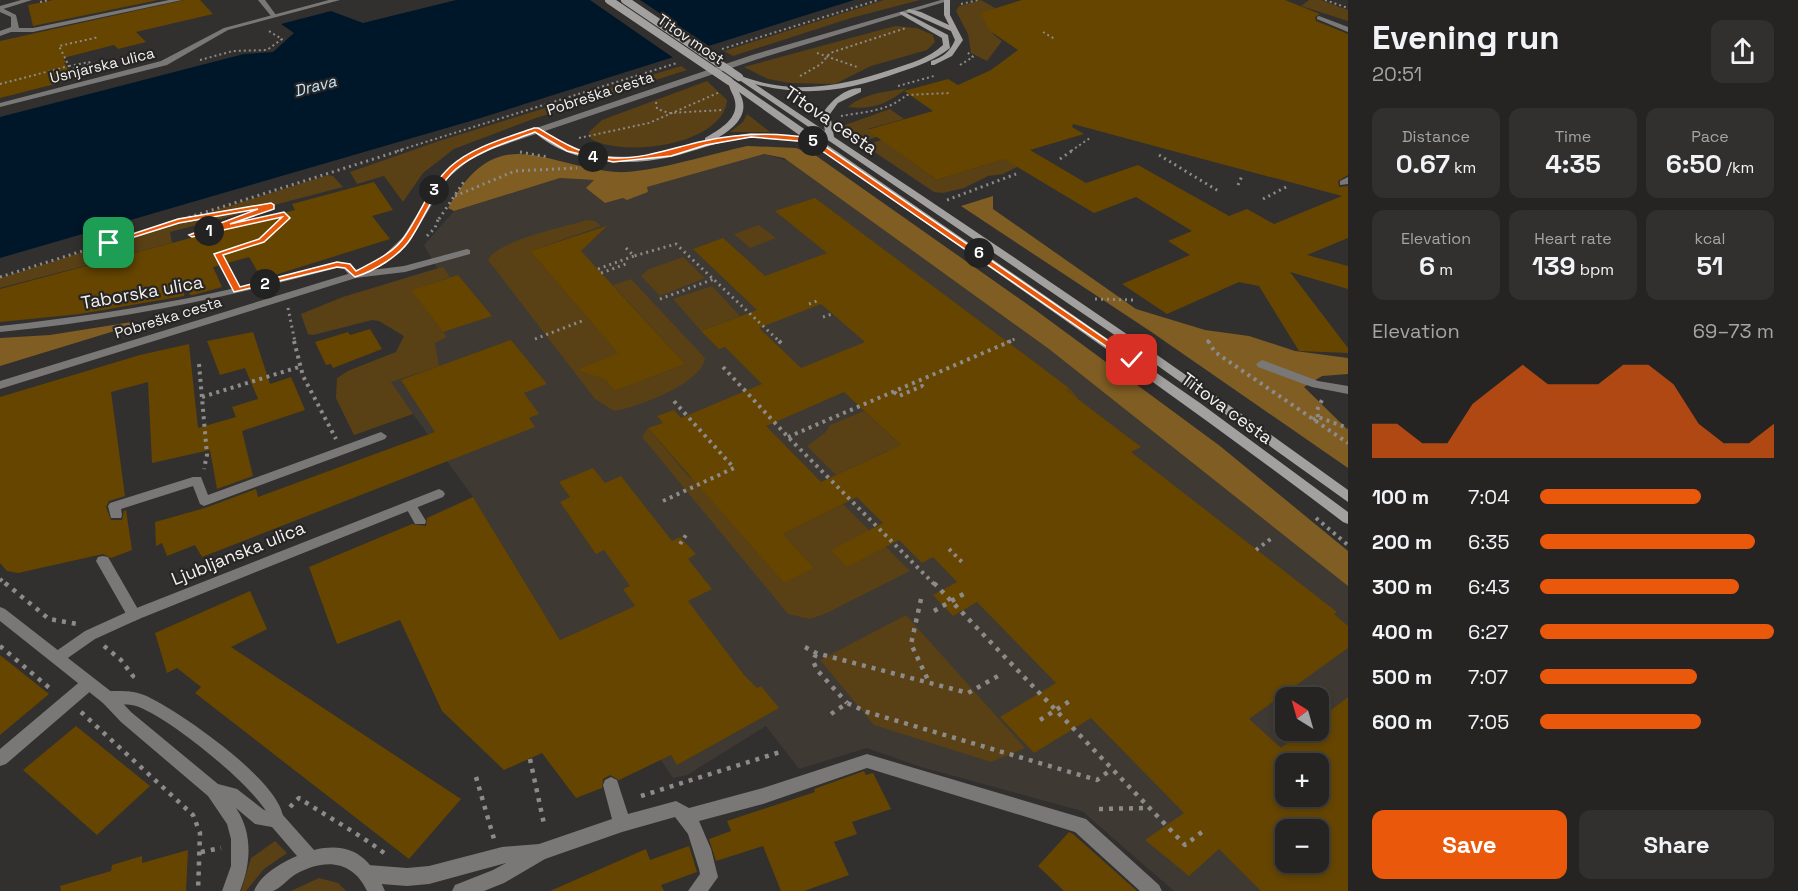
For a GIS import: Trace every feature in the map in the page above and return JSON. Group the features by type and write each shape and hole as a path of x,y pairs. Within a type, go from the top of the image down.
{"main road":[{"name":"Titov most","path":"609,0 731,83"},
{"name":"Titov most","path":"625,0 731,83"},
{"path":"830,138 826,114 835,101 950,56 959,40 945,9 948,0"},
{"path":"731,83 817,92 843,88 923,61 947,46 945,37 904,12"},
{"path":"904,12 919,12 954,31"},
{"path":"704,143 729,126 740,111 740,97 731,83"},
{"name":"Titova cesta","path":"731,83 830,138 1255,429 1348,497"},
{"name":"Titova cesta","path":"731,83 1065,312 1266,456 1348,519"},
{"path":"536,130 569,150 613,160 662,156 704,143 751,135 811,140"}],"street":[{"path":"0,9 29,0"},
{"path":"0,34 11,30 33,30 179,0"},
{"path":"261,0 273,15"},
{"name":"Usnjarska ulica","path":"0,105 164,63 226,29 338,0"},
{"name":"Pobreška cesta","path":"0,385 355,275 382,261 407,239 433,191 454,168 489,147 755,57 948,0"},
{"path":"0,9 14,16 15,28 11,30"},
{"path":"1318,18 1348,30"},
{"path":"355,275 405,269 467,252"},
{"name":"Taborska ulica","path":"0,328 137,312 237,291 337,265 347,266 355,275"},
{"path":"1262,363 1316,384 1348,390"},
{"path":"116,515 114,507 197,480 204,501 381,436"},
{"name":"Ljubljanska ulica","path":"57,658 90,635 134,615 439,494"},
{"path":"411,506 420,521"},
{"path":"103,561 134,615"},
{"path":"0,613 108,698 126,717 214,791 221,805 235,819 238,832 239,866 231,891"},
{"path":"0,759 88,684"},
{"path":"108,698 138,699 186,729 253,784 272,805 276,820 310,858"},
{"path":"688,816 763,796 867,761 1080,825 1153,891"},
{"path":"610,784 622,824"},
{"path":"214,791 231,794 261,818 276,820"},
{"path":"461,891 498,877 541,852 622,824 676,809 688,816 708,869 708,877 697,891"},
{"path":"368,874 418,876 502,855 541,852"},
{"path":"263,891 292,865 310,858 333,855 357,863 368,874 376,891"}],"path":[{"path":"717,51 878,0"},
{"path":"1325,0 1348,8"},
{"path":"796,80 821,64 829,55 912,25 898,24"},
{"path":"223,49 267,50 282,39 266,30"},
{"path":"1043,32 1055,39"},
{"path":"69,66 59,46 99,37"},
{"path":"814,52 829,55 845,63"},
{"path":"0,84 69,66 89,62 91,64 79,67"},
{"path":"0,277 679,63"},
{"path":"590,140 586,134 649,123 731,83"},
{"path":"838,116 884,108 898,103 906,95 950,93"},
{"path":"655,97 657,109 669,113 712,109 730,111"},
{"path":"1060,159 1090,138"},
{"path":"1159,155 1220,192"},
{"path":"455,196 515,171 582,167"},
{"path":"930,206 1016,174"},
{"path":"1238,185 1242,176"},
{"path":"438,220 467,177"},
{"path":"1263,199 1288,186"},
{"path":"178,221 271,205 272,207 187,237"},
{"path":"192,235 284,214 286,218 261,240 218,254 237,291"},
{"path":"600,271 634,256 676,244 782,344"},
{"path":"626,248 634,256"},
{"path":"600,271 626,264"},
{"path":"660,299 714,279"},
{"path":"1092,299 1133,300"},
{"path":"808,304 817,301"},
{"path":"287,307 295,323 296,333 292,340 299,367 341,450"},
{"path":"823,317 832,314"},
{"path":"534,339 582,321"},
{"path":"788,437 1015,339"},
{"path":"1207,340 1215,352 1348,443"},
{"path":"197,480 204,470 207,455 199,364"},
{"path":"202,398 299,367"},
{"path":"723,367 788,437 1185,845 1202,832"},
{"path":"894,392 899,396 922,386 924,388"},
{"path":"663,501 734,468 672,399"},
{"path":"1313,420 1318,417 1348,428"},
{"path":"680,544 688,531"},
{"path":"1256,550 1272,538"},
{"path":"949,549 962,562"},
{"path":"0,579 49,619 76,624"},
{"path":"934,611 968,592"},
{"path":"921,599 911,645 929,682"},
{"path":"0,645 54,692"},
{"path":"805,647 816,653 968,693 998,676"},
{"path":"816,653 813,661 817,670 847,703 867,712 1097,780 1112,769"},
{"path":"122,660 134,676"},
{"path":"1040,720 1073,699"},
{"path":"831,714 847,703"},
{"path":"87,716 193,815 200,833 198,891"},
{"path":"641,796 780,752"},
{"path":"530,759 544,824"},
{"path":"476,777 494,839"},
{"path":"299,798 395,859"},
{"path":"1099,809 1150,808"}],"shaded area":[{"path":"884,0 920,0 851,18 733,56 724,51"},
{"path":"981,0 995,8 989,12 988,25 991,32 1002,41 987,61 971,53 968,34 956,11 959,6"},
{"path":"1309,0 1321,0 1348,10 1348,21 1301,6"},
{"path":"895,26 917,28 933,35 935,42 927,50 871,66 835,84 790,83 768,79 744,67"},
{"path":"681,66 687,70 533,119 454,149 423,173 403,202 384,176 357,184 350,172 439,141"},
{"path":"707,81 727,100 721,115 709,128 691,137 670,144 648,147 606,145 591,139 589,132 602,120"},
{"path":"907,88 879,105 865,108 848,107 868,96"},
{"path":"890,109 904,119 868,129 877,137 860,142 845,127 845,125"},
{"path":"747,114 770,132 730,132 743,122"},
{"path":"882,140 937,180 1028,151 1023,164 1003,174 988,176 964,188 943,193 934,192 864,145"},
{"path":"747,146 796,148 815,155 1034,309 1220,446 1348,551 1348,586 1049,349 784,158 764,154 647,187 648,192 627,200 623,198 605,203 586,188 594,180 560,178 454,211 448,208 466,181 484,164 503,156 522,154 589,168 629,172"},
{"path":"764,154 788,161 1049,349 1348,586 1348,891 1174,891 1082,811 921,767 867,748 799,769 766,726 687,775 673,778 661,760 626,610 560,640 473,497 413,414 354,435 336,398 337,378 348,371 396,352 404,336 379,321 372,320 313,335 308,334 301,314 343,297 437,268 424,245 454,211 560,178 595,180 587,188 605,203 623,198 628,199 647,192 646,187"},
{"path":"328,175 333,176 343,187 170,232 172,243 0,288 0,278"},
{"path":"993,196 993,209 1136,309 1205,330 1249,336 1295,351 1348,358 1348,374 1322,376 1304,387 1348,430 1348,468 1150,331 961,206"},
{"path":"587,220 595,221 601,226 530,251 621,356 603,376 615,391 685,364 613,285 631,279 705,358 693,376 681,385 652,400 614,411 595,399 488,260 494,253 518,240"},
{"path":"759,225 776,238 750,248 734,234"},
{"path":"683,257 705,278 660,296 641,276 649,269"},
{"path":"443,267 450,277 412,290 447,337 435,343 439,366 391,382 413,414 354,435 336,398 337,378 348,371 396,352 404,336 379,321 372,320 313,335 308,334 301,314 343,297"},
{"path":"712,286 740,316 701,331 673,299"},
{"path":"132,322 134,325 0,366 0,338 50,335"},
{"path":"1069,388 1078,398 917,477 889,450 836,475 807,446 826,432 830,425 864,411 918,461"},
{"path":"648,428 690,478 721,464 704,490 784,583 814,568 783,534 843,504 910,571 827,613 810,619 788,614 642,437"},
{"path":"906,615 1025,748 991,762 874,725 820,660"},
{"path":"275,841 287,853 264,869 246,891 241,891 251,858"},
{"path":"319,878 338,883 346,891 291,891"}],"water":[{"name":"Drava","path":"456,0 854,0 474,120 0,258 0,117 244,54 273,52 294,33 281,24 331,11 363,23"}],"pier":[{"path":"590,0 640,0 712,48 675,59"}],"building":[{"path":"53,0 158,0 33,26 28,5"},
{"path":"184,0 200,0 213,14 136,32 146,42 118,49 114,45 63,58 75,79 0,98 0,41"},
{"path":"1022,0 1285,0 1320,14 1315,17 1316,21 1348,34 1348,175 1338,181 1339,187 1348,186 1348,238 1307,255 1348,266 1348,289 1290,272 1348,348 1348,353 1299,351 1259,286 1239,282 1167,314 1122,284 1190,255 1168,241 1192,231 1136,197 1094,213 1004,159 937,180 867,130 933,111 904,91 948,79 958,85 991,70 1018,50 990,31 980,13","holes":["1073,124 1342,196 1274,224 1247,209 1229,216 1138,165 1086,183 1030,150 1084,134 1072,127"]},
{"path":"374,182 393,210 372,216 390,239 262,279 249,257 213,267 222,287 193,295 190,295 187,287 184,288 184,296 80,314 0,322 0,289 295,210 292,204"},
{"path":"815,198 1069,388 1066,390 1141,447 1131,452 1337,612 1334,614 1348,626 1348,648 1294,687 1275,687 1275,700 1249,719 1281,748 1290,741 1329,741 1329,712 1348,697 1348,891 1261,891 1219,849 1189,876 1145,840 1184,813 1091,718 1034,753 1000,717 1056,683 977,602 953,616 933,595 957,582 933,557 922,563 899,540 847,567 831,550 883,523 857,497 783,534 814,568 784,583 648,428 663,423 657,416 674,410 681,418 762,384 725,347 719,349 701,331 757,310 693,249 723,238 765,276 827,253 775,211","holes":["821,304 865,342 801,368 759,328","844,392 901,445 821,482 766,426"]},
{"path":"607,226 581,251 685,364 615,391 605,379 577,370 618,353 530,251"},
{"path":"458,275 492,316 443,332 411,290"},
{"path":"370,329 382,349 333,368 331,364 326,365 315,342 348,332 350,335"},
{"path":"253,332 270,384 291,377 305,410 242,431 253,476 217,489 210,450 152,463 148,382 111,392 125,496 109,501 106,507 111,520 122,520 126,510 132,550 111,558 103,554 18,573 7,571 0,563 0,397 140,355 189,344 198,428 236,417 232,407 258,399 245,368 220,375 207,341"},
{"path":"511,340 547,384 524,393 539,414 529,418 535,427 202,557 195,545 167,556 162,543 156,546 155,522 205,508 256,489 258,497 435,432 401,380"},
{"path":"593,468 605,483 621,476 672,541 680,537 696,554 688,559 712,589 688,601 744,675 757,688 761,686 779,708 677,765 671,755 619,780 610,775 603,779 602,788 576,798 542,753 504,770 442,711 400,620 337,644 309,567 412,524 426,526 427,518 473,497 560,640 635,606 623,589 630,586 604,550 596,554 560,502 570,497 559,482"},
{"path":"250,591 267,629 231,647 461,799 409,859 195,693 201,687 177,668 167,673 155,633"},
{"path":"0,655 49,694 0,735"},
{"path":"76,726 150,786 97,835 23,770"},
{"path":"864,771 866,775 873,773 891,809 852,822 857,834 834,842 849,875 804,891 781,891 763,846 716,861 709,839 731,831 727,821 815,792 814,789"},
{"path":"1069,832 1137,891 1064,891 1038,866"},
{"path":"689,846 697,872 661,885 664,891 550,891 646,849 650,860"},
{"path":"188,850 186,891 61,891 60,886 111,871 112,865 142,856 142,863"}],"route":[{"path":"109,243 178,221 271,205 272,207 192,235 284,214 286,218 261,240 218,254 237,291 337,265 347,266 355,275 382,261 407,239 433,191 445,176 465,159 489,147 536,130 569,150 590,157 613,160 643,159 671,154 704,143 751,135 811,140 1132,360"}]}
